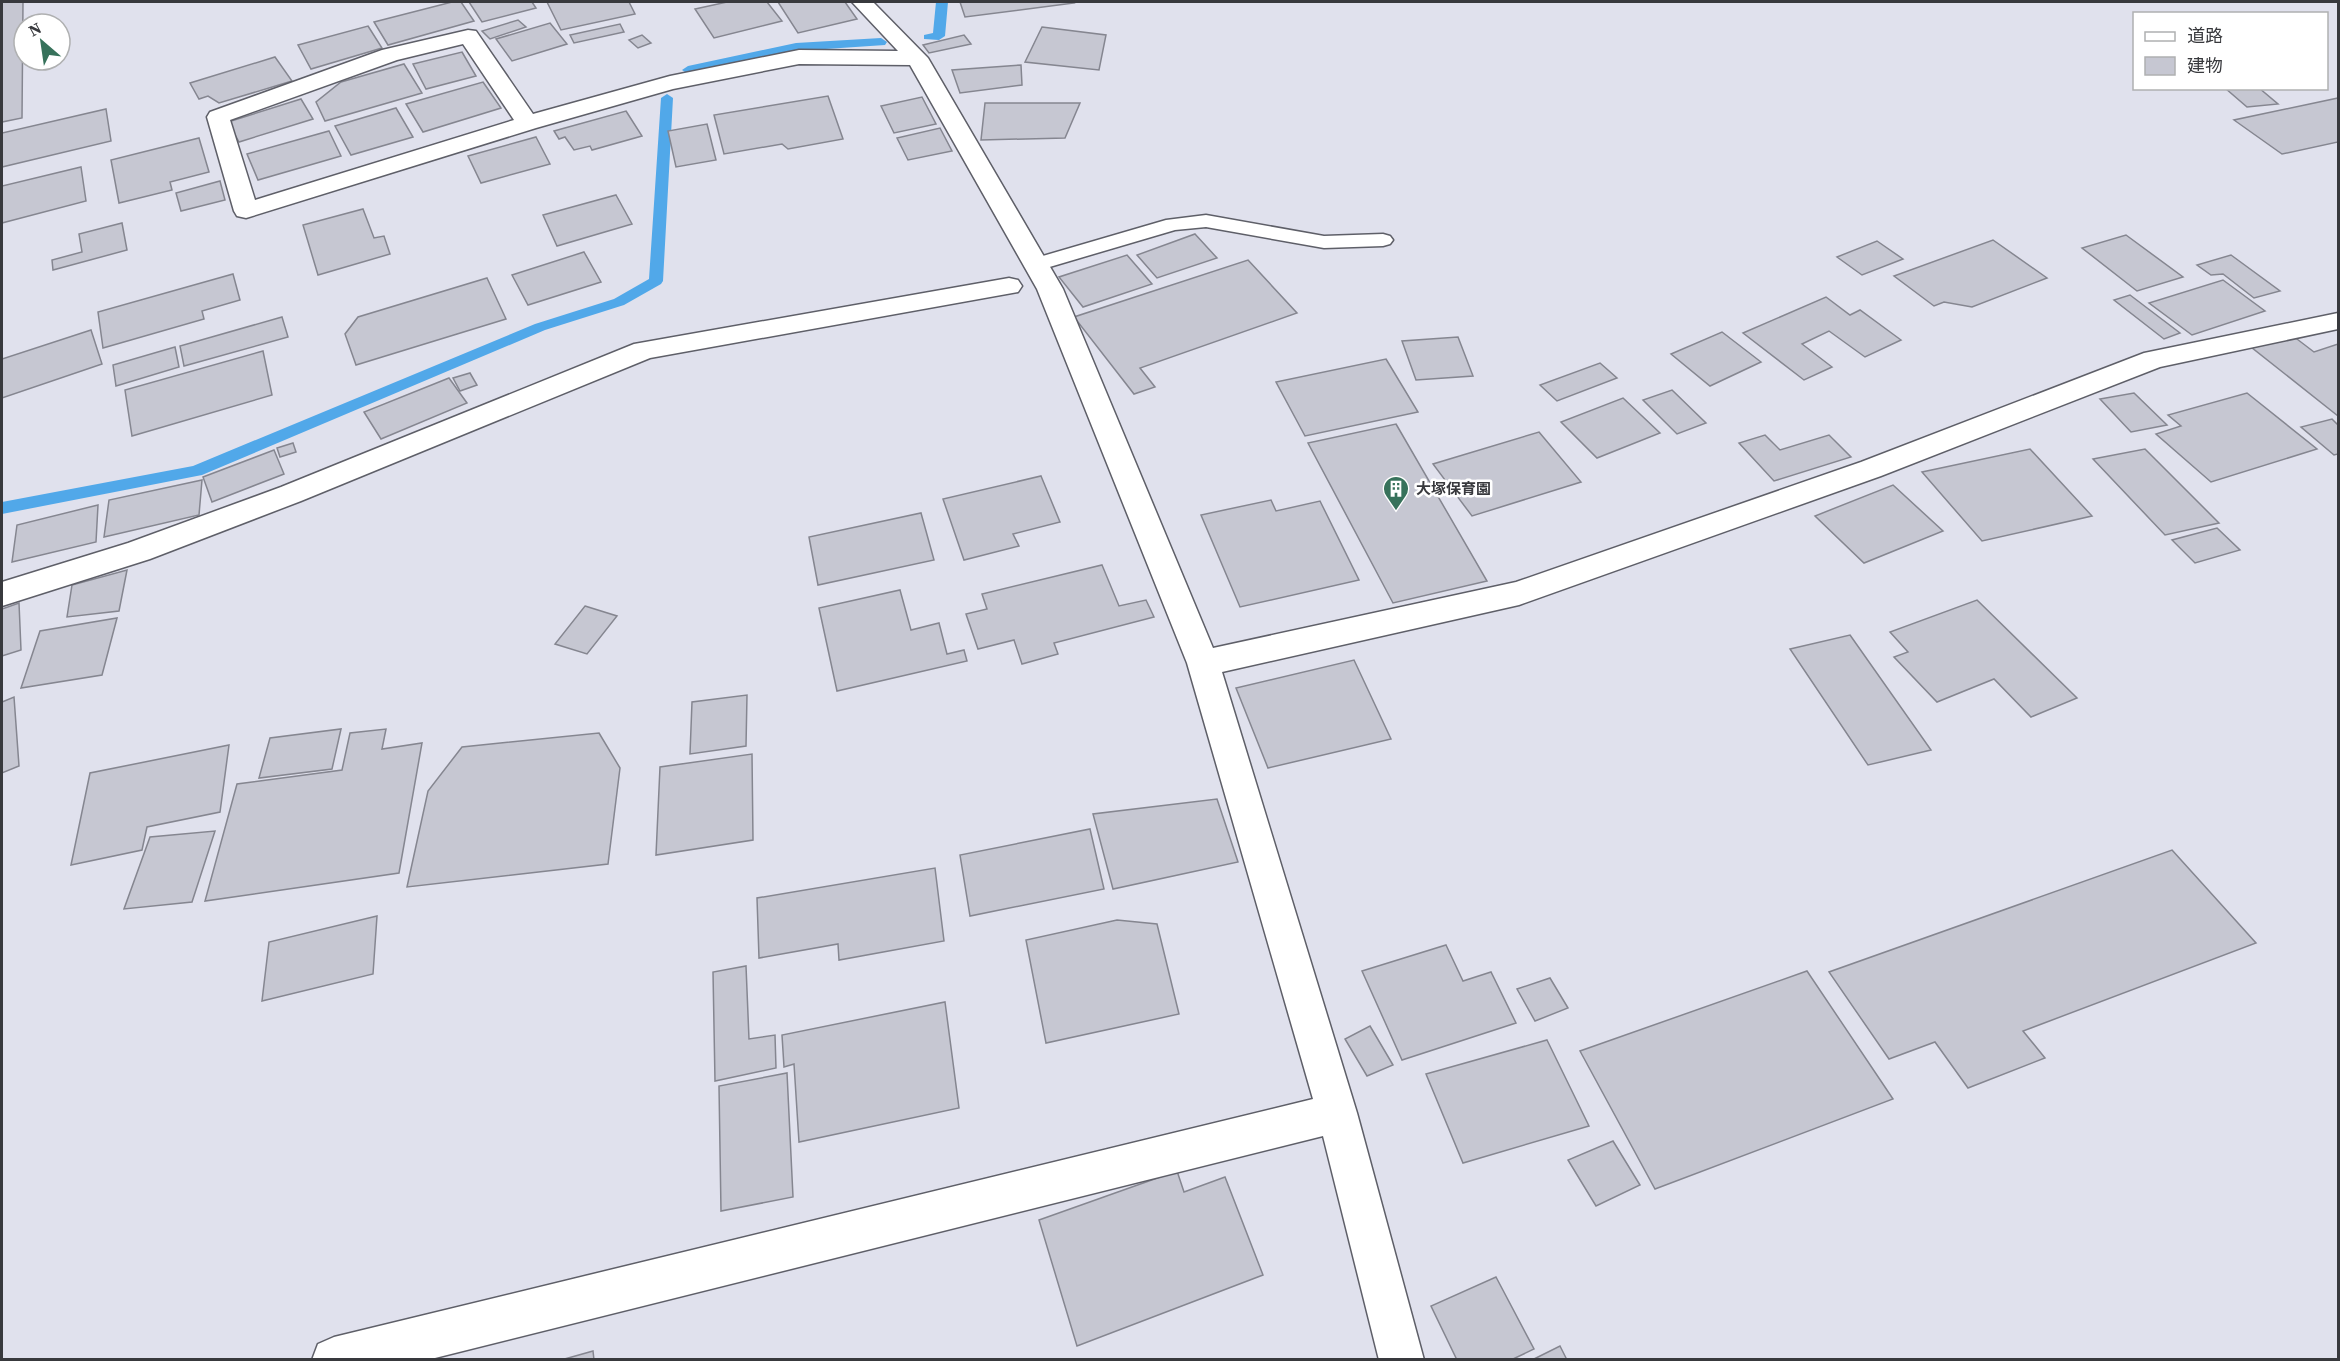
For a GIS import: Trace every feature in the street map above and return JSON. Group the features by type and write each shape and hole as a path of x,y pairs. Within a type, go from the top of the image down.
{"street":[{"path":"862,2 917,58 1050,289 1203,663 1337,1113 1402,1359"},
{"path":"528,123 468,36 390,55 218,117 246,211 528,123 669,82 799,57 917,58"},
{"path":"2,594 140,551 269,502 644,350 1009,286"},
{"path":"1203,663 1519,593 1871,469 2154,359 2338,321"},
{"path":"334,1359 1337,1113"}],"lane":[{"path":"1036,266 1173,224 1206,221 1324,242 1383,240"}],"building":[{"path":"2,2 23,2 23,12 12,12 12,72 22,72 22,118 2,122"},
{"path":"452,2 461,2 474,21 388,45 374,22"},
{"path":"469,2 532,2 536,8 482,22"},
{"path":"547,2 629,2 635,14 561,30"},
{"path":"727,2 767,2 782,21 714,38 695,9"},
{"path":"778,2 845,2 857,19 798,33"},
{"path":"960,2 1073,2 1074,3 965,17"},
{"path":"518,20 526,27 490,39 482,31"},
{"path":"550,23 567,44 512,61 496,39"},
{"path":"620,24 624,32 574,43 570,35"},
{"path":"368,26 382,48 311,69 298,45"},
{"path":"1042,27 1106,35 1099,70 1025,62"},
{"path":"642,35 651,43 638,48 629,40"},
{"path":"964,35 971,44 929,53 923,45"},
{"path":"462,52 476,76 426,89 413,64"},
{"path":"275,57 292,81 219,103 208,96 199,99 190,83"},
{"path":"404,64 422,93 325,121 316,102 341,82"},
{"path":"1021,65 1022,85 960,93 952,70"},
{"path":"483,82 501,108 423,132 406,104"},
{"path":"2227,90 2261,90 2278,104 2247,107"},
{"path":"828,96 843,139 788,149 782,144 724,154 714,115"},
{"path":"922,97 936,124 894,133 881,106"},
{"path":"2338,98 2338,142 2282,154 2234,120"},
{"path":"301,99 313,119 239,142 228,122"},
{"path":"985,103 1080,103 1065,138 981,140"},
{"path":"396,108 413,137 351,155 335,126"},
{"path":"106,109 111,141 2,167 2,133"},
{"path":"626,111 642,136 592,150 590,146 574,150 565,137 559,139 554,131"},
{"path":"707,124 716,160 676,167 668,131"},
{"path":"940,128 952,151 908,160 897,138"},
{"path":"329,131 341,156 258,180 247,154"},
{"path":"536,137 550,164 481,183 468,156"},
{"path":"199,138 209,172 170,182 172,190 119,203 111,160"},
{"path":"81,167 86,201 2,223 2,186"},
{"path":"220,181 225,200 181,211 176,193"},
{"path":"616,195 632,224 557,246 543,215"},
{"path":"363,209 374,238 384,236 390,254 318,275 303,225"},
{"path":"122,223 127,250 53,270 52,260 82,252 79,234"},
{"path":"1195,234 1217,258 1157,278 1137,255"},
{"path":"2126,235 2183,277 2137,291 2082,248"},
{"path":"1993,240 2047,278 1972,307 1944,302 1934,306 1894,276"},
{"path":"1877,241 1903,259 1862,275 1837,257"},
{"path":"584,252 601,282 528,305 512,275"},
{"path":"1127,255 1152,284 1083,307 1059,277"},
{"path":"2231,255 2280,291 2254,298 2223,274 2211,275 2197,265"},
{"path":"1248,260 1297,313 1140,368 1155,387 1134,394 1074,317"},
{"path":"233,274 240,300 202,311 204,319 103,348 98,312"},
{"path":"487,278 506,319 356,365 345,334 358,317"},
{"path":"2223,280 2265,311 2192,335 2149,303"},
{"path":"2130,295 2180,333 2164,339 2114,300"},
{"path":"1826,297 1850,315 1860,310 1901,340 1865,357 1829,331 1802,344 1832,367 1804,380 1743,333"},
{"path":"282,317 288,337 184,366 180,346"},
{"path":"91,330 102,364 2,398 2,359"},
{"path":"1722,332 1761,362 1710,386 1671,354"},
{"path":"2293,336 2314,352 2338,344 2338,416 2251,347"},
{"path":"1458,337 1473,376 1416,380 1402,341"},
{"path":"175,347 179,367 116,386 113,365"},
{"path":"263,351 272,395 132,436 125,390"},
{"path":"1386,359 1418,412 1305,436 1276,382"},
{"path":"1600,363 1617,378 1557,401 1540,385"},
{"path":"470,373 477,385 460,391 453,378"},
{"path":"449,378 467,403 381,439 364,412"},
{"path":"1672,390 1706,423 1677,434 1643,400"},
{"path":"2134,393 2167,425 2131,432 2100,399"},
{"path":"2247,393 2317,449 2211,482 2156,434 2181,426 2168,415"},
{"path":"1623,398 1660,433 1597,458 1561,422"},
{"path":"2332,419 2338,425 2338,454 2334,455 2301,427"},
{"name":"大塚保育園","path":"1396,424 1487,581 1393,603 1308,443"},
{"path":"1539,432 1581,482 1472,516 1433,464"},
{"path":"1765,435 1780,450 1829,435 1851,457 1774,481 1739,443"},
{"path":"293,443 296,452 280,457 277,448"},
{"path":"2030,449 2092,516 1982,541 1922,472"},
{"path":"2145,449 2219,523 2165,535 2093,459"},
{"path":"274,450 284,474 212,502 203,477"},
{"path":"1041,476 1060,522 1013,534 1019,546 964,560 943,499"},
{"path":"202,480 199,515 104,537 109,500"},
{"path":"1893,485 1943,531 1864,563 1815,516"},
{"path":"1271,500 1276,511 1320,501 1359,580 1240,607 1201,515"},
{"path":"98,505 96,542 12,562 17,525"},
{"path":"921,513 934,560 818,585 809,537"},
{"path":"2217,528 2240,550 2195,563 2172,540"},
{"path":"1102,565 1119,606 1146,600 1154,617 1054,643 1058,654 1022,664 1014,640 978,649 966,614 987,609 982,594"},
{"path":"127,570 119,611 67,617 72,585"},
{"path":"900,590 911,630 939,623 947,654 964,650 967,661 837,691 819,608"},
{"path":"1977,600 2077,698 2031,717 1994,679 1937,702 1894,657 1908,652 1890,632"},
{"path":"19,603 21,650 2,656 2,609"},
{"path":"585,606 617,616 587,654 555,644"},
{"path":"117,618 102,675 21,688 40,631"},
{"path":"1850,635 1931,750 1868,765 1790,649"},
{"path":"1354,660 1391,739 1268,768 1236,688"},
{"path":"747,695 746,746 690,754 692,702"},
{"path":"14,697 19,766 2,773 2,702"},
{"path":"341,729 332,769 259,778 270,738"},
{"path":"386,729 382,749 422,743 399,873 205,901 237,784 342,770 350,733"},
{"path":"599,733 620,768 608,864 407,887 428,791 462,747"},
{"path":"229,745 220,812 147,827 142,850 71,865 90,773"},
{"path":"752,754 753,840 656,855 660,767"},
{"path":"1217,799 1238,862 1113,889 1093,814"},
{"path":"1090,829 1104,889 970,916 960,855"},
{"path":"215,831 192,902 124,909 150,837"},
{"path":"2172,850 2256,943 2023,1031 2045,1058 1968,1088 1935,1042 1889,1059 1829,972"},
{"path":"935,868 944,941 839,960 838,944 759,958 757,898"},
{"path":"377,916 373,974 262,1001 269,942"},
{"path":"1117,920 1157,924 1179,1014 1046,1043 1026,940"},
{"path":"1446,945 1463,981 1491,972 1516,1023 1402,1060 1362,971"},
{"path":"746,966 749,1039 775,1035 776,1068 715,1081 713,972"},
{"path":"1807,971 1893,1099 1655,1189 1580,1051"},
{"path":"1550,978 1568,1008 1535,1021 1517,989"},
{"path":"945,1002 959,1108 799,1142 794,1064 784,1067 782,1035"},
{"path":"1370,1026 1393,1065 1367,1076 1345,1039"},
{"path":"1547,1040 1589,1126 1463,1163 1426,1074"},
{"path":"787,1073 793,1197 721,1211 719,1086"},
{"path":"1613,1141 1640,1185 1596,1206 1568,1160"},
{"path":"1177,1171 1184,1192 1225,1177 1263,1275 1077,1346 1039,1220"},
{"path":"1496,1277 1534,1349 1511,1360 1457,1360 1431,1306"},
{"path":"1560,1346 1567,1360 1532,1360"},
{"path":"593,1351 594,1360 561,1360"}],"waterway":[{"path":"928,37 939,36 942,2"},
{"path":"688,70 796,47 881,42"},
{"path":"2,508 196,471 540,327 619,302 656,281 667,98"}],"place":[{"name":"大塚保育園","path":"1396,512"}]}
